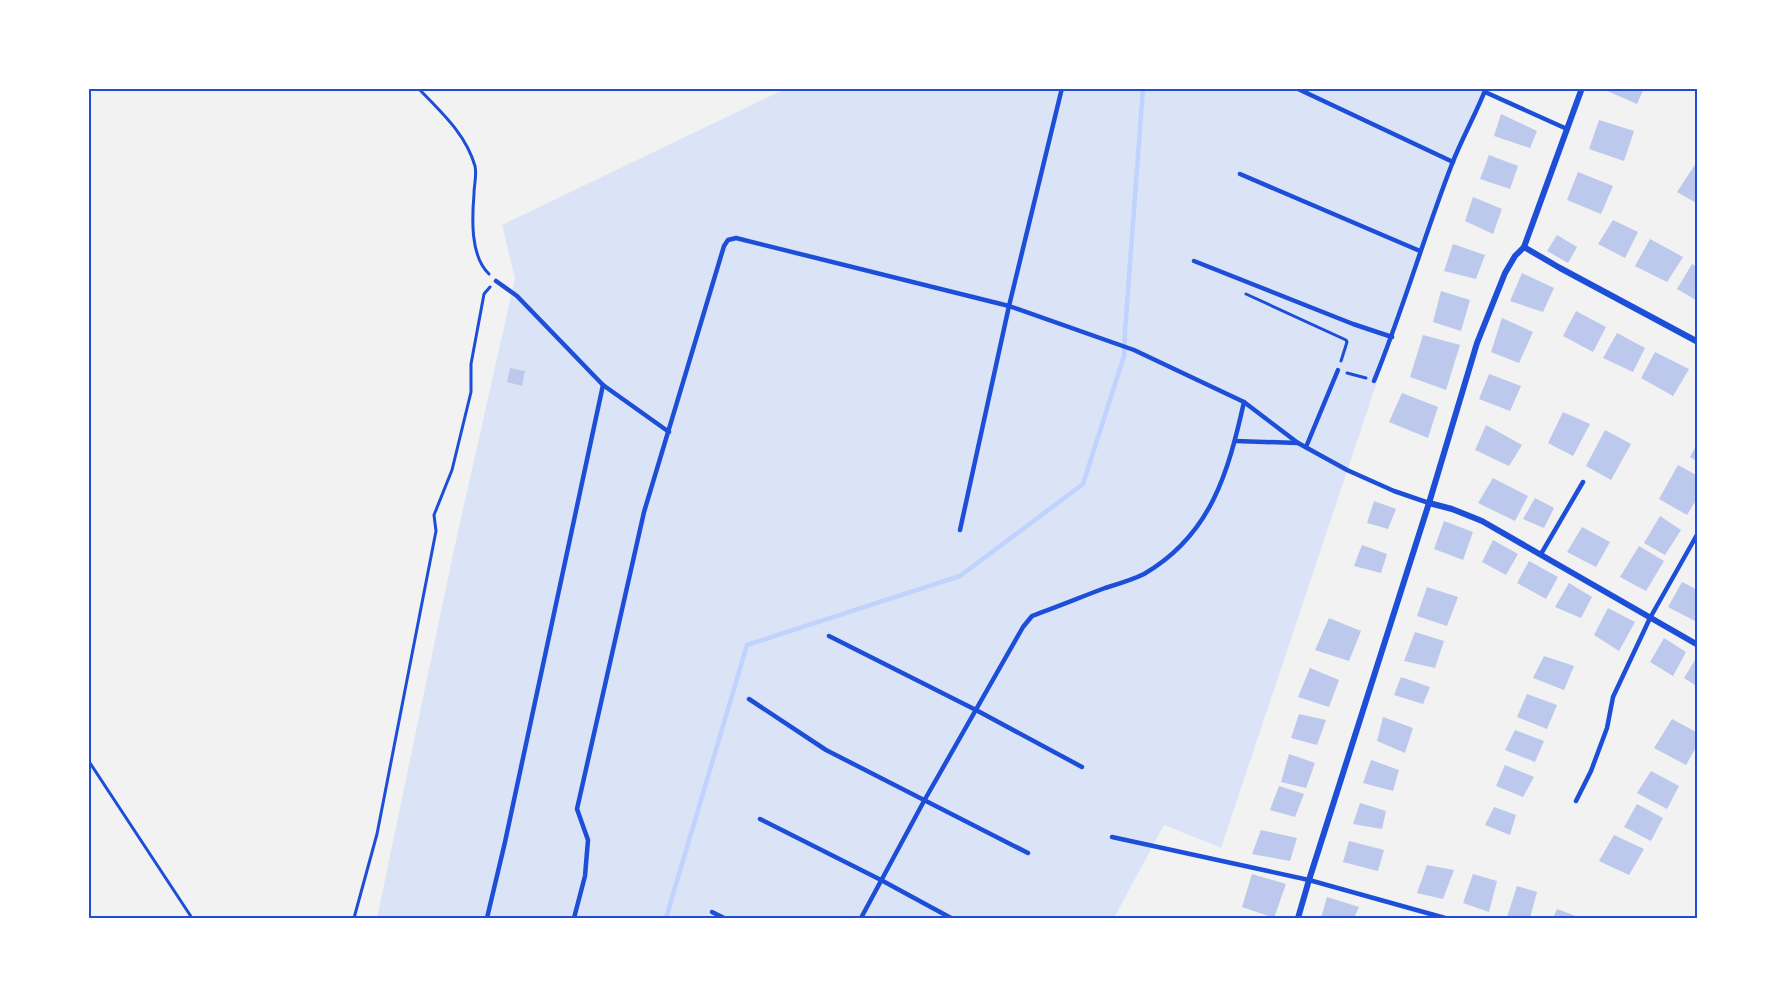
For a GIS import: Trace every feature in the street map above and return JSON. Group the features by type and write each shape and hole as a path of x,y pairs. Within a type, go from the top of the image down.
{"street":[{"path":"1299,918 1477,344 1505,273 1515,256 1524,247 1582,88"},
{"path":"1524,247 1698,342"},
{"path":"1429,503 1482,521 1698,645"}],"lane":[{"path":"960,530 1009,306 1062,88"},
{"path":"1296,88 1453,162"},
{"path":"1374,381 1392,337 1420,251 1453,162 1485,90 1567,129"},
{"path":"1239,174 1420,251"},
{"path":"574,918 585,876 588,840 577,809 644,512 724,246 728,240 736,238 1009,306 1116,343 1244,402 1298,443 1356,474 1429,503"},
{"path":"1194,261 1353,324 1392,337"},
{"path":"496,281 517,296 603,385 669,432"},
{"path":"1306,447 1338,370"},
{"path":"487,918 508,830 603,385"},
{"path":"861,918 924,801 1023,627 1032,616 1142,575 1167,558 1189,538 1215,498 1235,441 1244,402"},
{"path":"1235,441 1298,443"},
{"path":"1541,554 1583,482"},
{"path":"1576,801 1591,771 1607,728 1613,697 1650,618 1698,533"},
{"path":"829,636 976,710 1082,767"},
{"path":"749,699 826,750 1028,853"},
{"path":"760,819 951,918"},
{"path":"1112,837 1309,880 1445,918"},
{"path":"712,912 724,918"}],"path":[{"path":"354,918 377,834 436,531 434,515 452,470 471,392 471,364 484,294 496,281 485,270 476,249 472,222 476,170 468,148 449,120 418,88"},
{"path":"1246,294 1346,340 1338,370 1374,381"},
{"path":"88,760 192,918"}],"shaded area":[{"path":"785,89 1486,89 1453,162 1221,848 1164,825 1114,918 377,918 453,554 515,278 502,225"}],"building":[{"path":"1606,88 1644,88 1637,104 1605,90"},
{"path":"1501,114 1537,131 1530,148 1494,136"},
{"path":"1599,120 1634,131 1624,161 1589,149"},
{"path":"1489,155 1518,166 1510,189 1480,179"},
{"path":"1698,160 1698,204 1677,192"},
{"path":"1578,172 1613,186 1601,214 1567,200"},
{"path":"1473,197 1502,209 1493,234 1465,221"},
{"path":"1613,220 1638,232 1625,258 1598,244"},
{"path":"1557,235 1577,247 1568,263 1547,251"},
{"path":"1650,239 1683,257 1667,282 1635,266"},
{"path":"1453,244 1485,255 1476,279 1444,271"},
{"path":"1692,264 1698,267 1698,301 1677,289"},
{"path":"1522,273 1554,288 1543,312 1510,301"},
{"path":"1441,291 1470,300 1461,331 1433,322"},
{"path":"1576,311 1606,327 1593,352 1563,336"},
{"path":"1502,318 1533,332 1519,363 1491,352"},
{"path":"1617,333 1645,348 1633,372 1603,358"},
{"path":"1423,335 1460,345 1446,390 1410,377"},
{"path":"1655,352 1689,369 1673,396 1641,378"},
{"path":"510,368 525,371 522,386 507,382"},
{"path":"1489,374 1521,386 1510,411 1479,399"},
{"path":"1402,393 1438,407 1428,438 1389,422"},
{"path":"1563,412 1590,424 1573,456 1548,443"},
{"path":"1486,425 1522,445 1509,466 1475,450"},
{"path":"1605,430 1631,444 1611,480 1586,466"},
{"path":"1698,442 1698,462 1690,457"},
{"path":"1678,465 1698,476 1698,497 1687,515 1659,499"},
{"path":"1493,478 1528,496 1515,521 1478,503"},
{"path":"1535,498 1554,508 1544,528 1523,519"},
{"path":"1374,501 1396,509 1388,529 1367,523"},
{"path":"1660,516 1681,530 1665,555 1644,543"},
{"path":"1444,521 1473,532 1463,560 1434,549"},
{"path":"1582,527 1610,542 1596,567 1567,552"},
{"path":"1493,540 1518,554 1506,575 1482,562"},
{"path":"1362,545 1387,554 1381,573 1354,566"},
{"path":"1639,546 1664,561 1646,591 1620,577"},
{"path":"1529,561 1558,577 1546,599 1517,583"},
{"path":"1682,582 1698,590 1697,622 1668,607"},
{"path":"1569,583 1592,597 1581,618 1555,607"},
{"path":"1427,587 1458,597 1447,626 1417,616"},
{"path":"1608,608 1635,622 1619,651 1594,635"},
{"path":"1329,618 1361,631 1349,661 1315,650"},
{"path":"1415,632 1444,641 1435,668 1404,661"},
{"path":"1664,638 1686,652 1673,676 1650,662"},
{"path":"1698,655 1698,687 1684,678"},
{"path":"1544,656 1574,666 1564,690 1533,678"},
{"path":"1310,668 1339,680 1329,707 1298,697"},
{"path":"1401,677 1430,687 1423,704 1394,695"},
{"path":"1527,694 1557,705 1547,729 1517,717"},
{"path":"1299,714 1326,720 1317,745 1291,738"},
{"path":"1383,717 1413,728 1405,753 1377,741"},
{"path":"1672,719 1698,733 1698,744 1686,765 1654,748"},
{"path":"1515,730 1544,741 1535,762 1505,750"},
{"path":"1289,754 1315,763 1306,788 1281,782"},
{"path":"1371,760 1399,770 1393,791 1363,783"},
{"path":"1505,765 1534,777 1523,797 1496,786"},
{"path":"1651,771 1679,786 1667,809 1637,793"},
{"path":"1279,786 1304,794 1295,817 1270,810"},
{"path":"1360,803 1386,811 1382,829 1353,824"},
{"path":"1637,804 1663,818 1651,841 1624,827"},
{"path":"1494,807 1516,815 1510,835 1485,825"},
{"path":"1261,830 1297,838 1290,861 1252,854"},
{"path":"1614,835 1644,849 1629,875 1599,861"},
{"path":"1349,841 1384,850 1378,871 1343,862"},
{"path":"1427,865 1454,870 1443,899 1417,893"},
{"path":"1252,874 1286,884 1274,918 1242,907"},
{"path":"1473,874 1497,881 1489,912 1463,903"},
{"path":"1517,886 1537,892 1530,918 1507,917"},
{"path":"1327,897 1359,907 1354,918 1321,918"},
{"path":"1557,909 1581,918 1553,918"}],"waterway":[{"path":"666,918 747,645 960,576 1083,484 1124,356 1143,88"}]}
